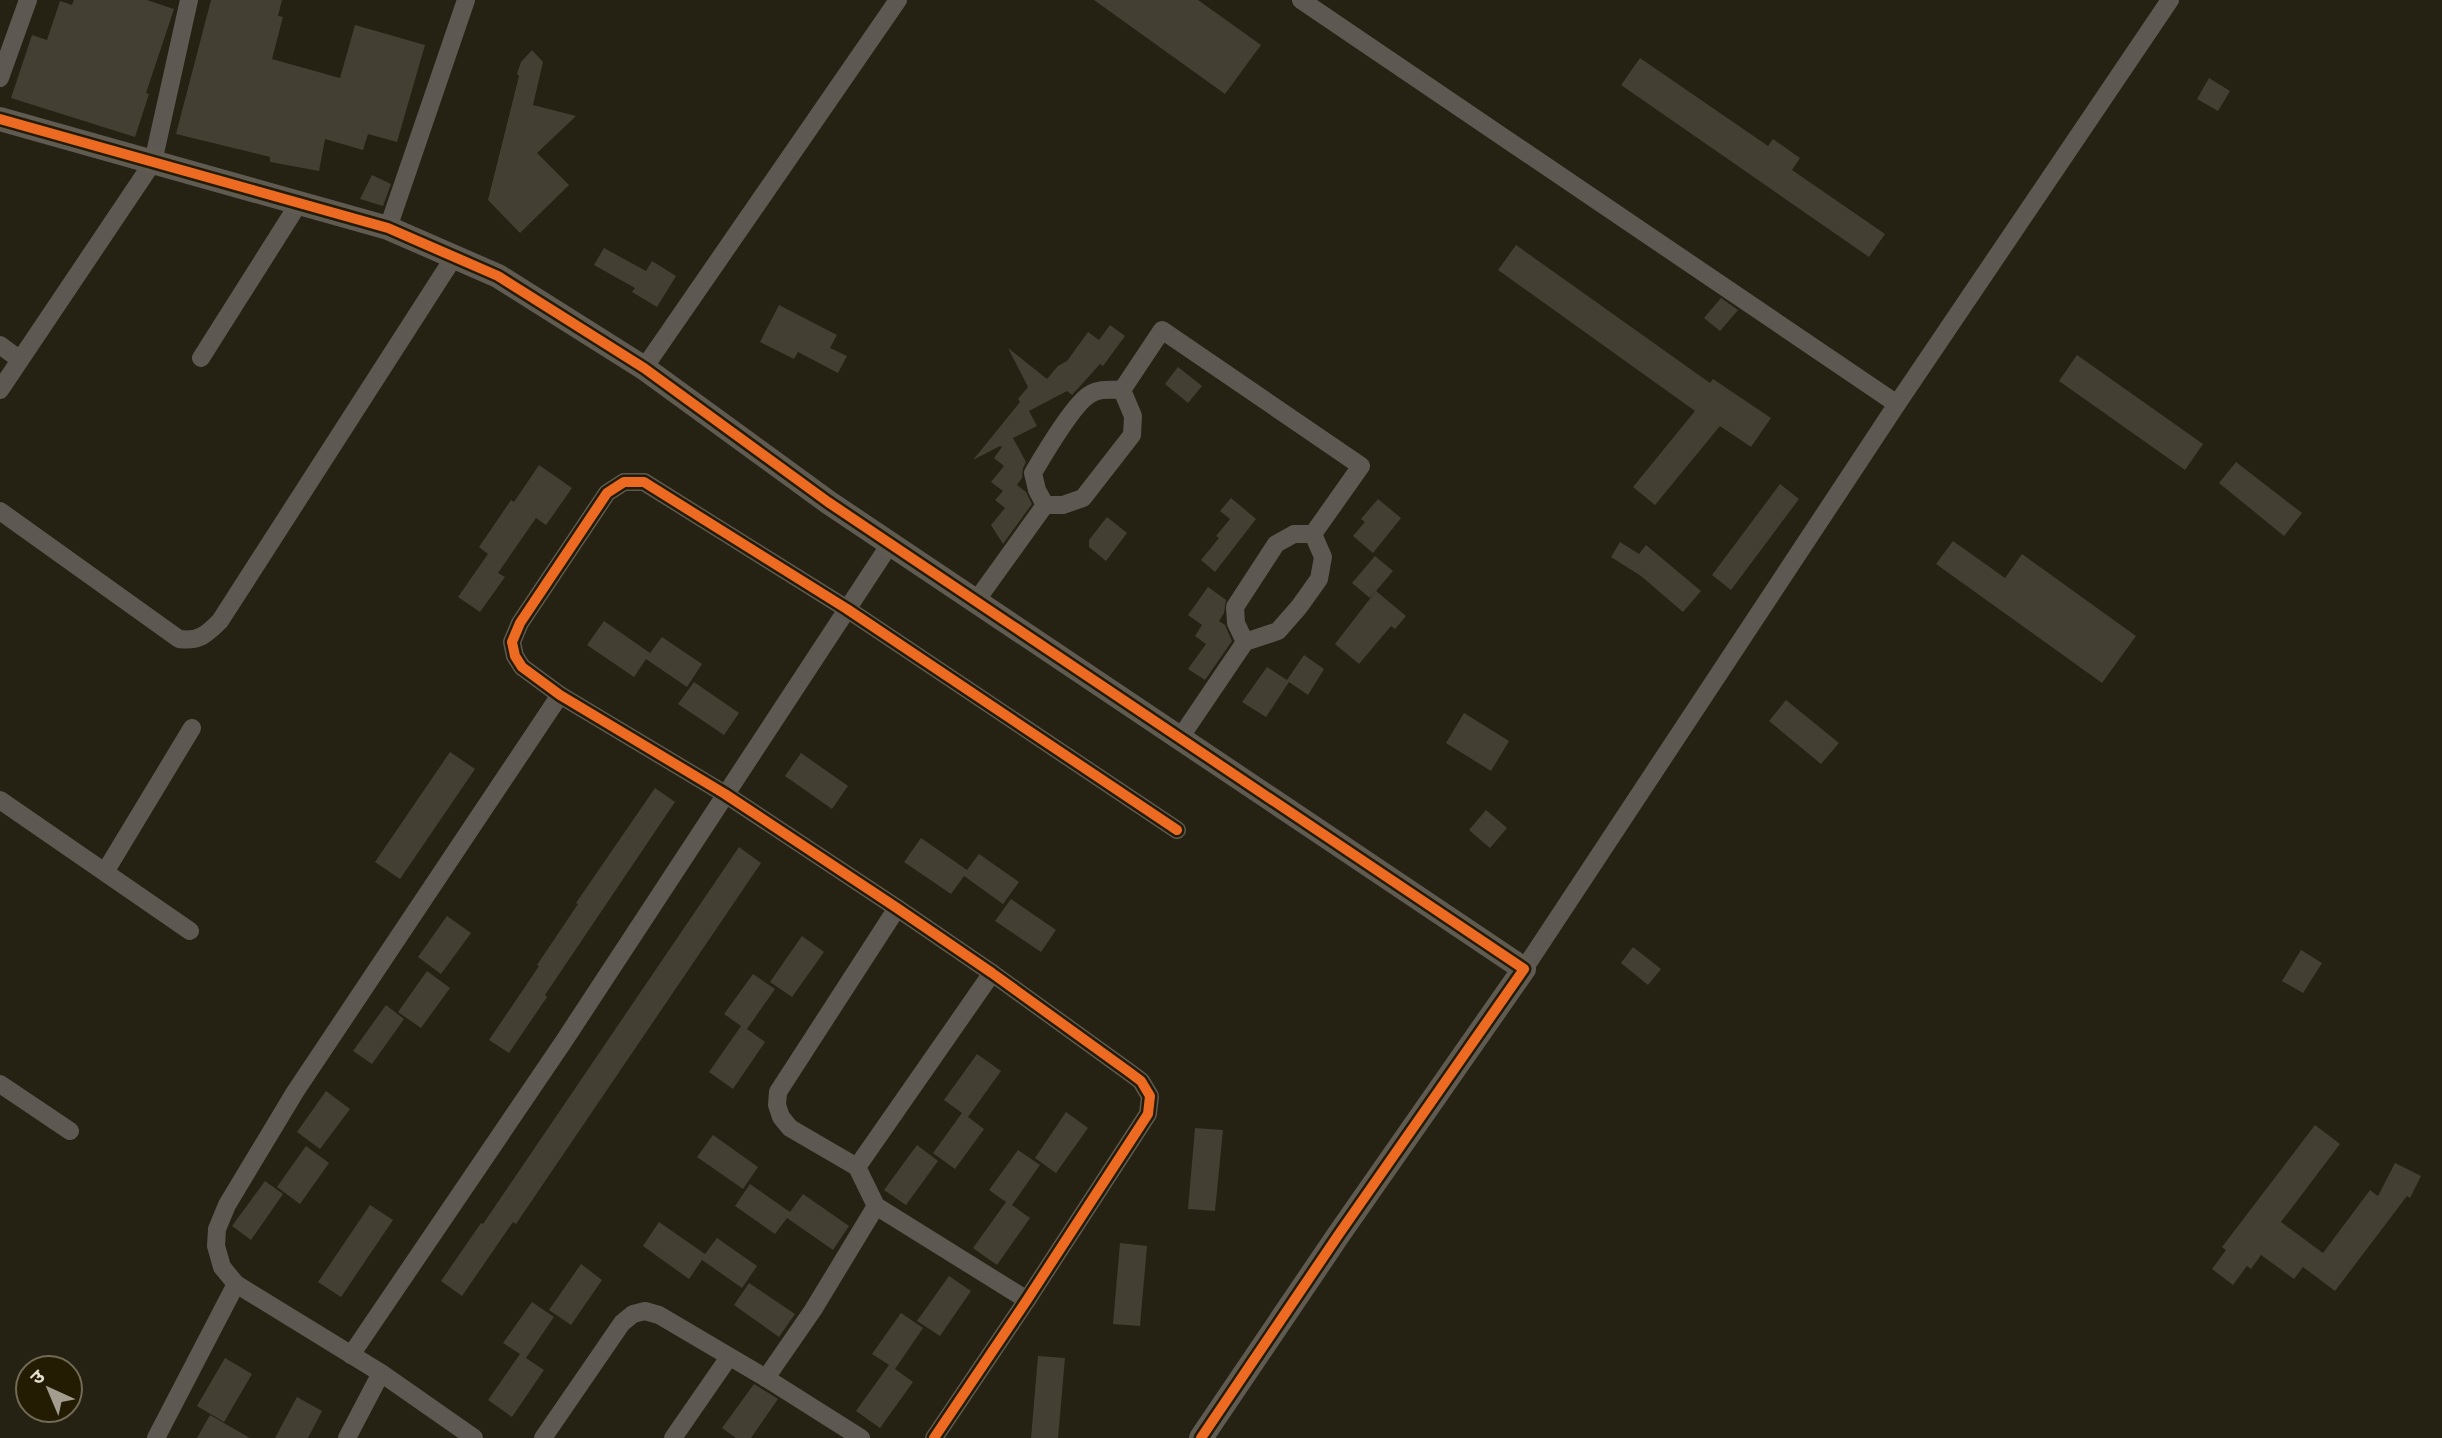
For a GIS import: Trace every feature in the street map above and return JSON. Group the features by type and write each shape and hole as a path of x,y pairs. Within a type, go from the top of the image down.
{"street":[{"path":"0,78 27,0"},
{"path":"0,390 153,162 189,0"},
{"path":"388,228 466,0"},
{"path":"644,369 898,0"},
{"path":"1301,0 1897,404"},
{"path":"1201,1438 1524,969 1897,404 2170,0"},
{"path":"0,119 388,228 498,276 644,369 890,544 1524,969"},
{"path":"201,358 299,203"},
{"path":"0,511 179,639 190,641 204,637 220,621 454,257"},
{"path":"1122,390 1162,330 1361,466 1314,534"},
{"path":"0,345 19,359"},
{"path":"1045,505 1037,490 1033,473 1051,443 1087,396 1100,390 1122,390"},
{"path":"1045,505 1063,505 1083,498 1132,435 1133,416 1122,390"},
{"path":"934,1438 1147,1114 1150,1096 1141,1081 1129,1072 897,908 725,794 560,695 522,667 515,656 512,642 520,623 607,493 624,482 644,482 847,609 1177,830"},
{"path":"976,601 1045,505"},
{"path":"1245,642 1236,623 1235,607 1276,544 1294,534 1314,534"},
{"path":"1180,738 1245,642 1278,631 1319,579 1323,557 1314,534"},
{"path":"351,1355 564,1041 890,544"},
{"path":"474,1438 381,1373 236,1284 222,1267 216,1246 217,1229 228,1205 295,1092 560,695"},
{"path":"105,872 192,728"},
{"path":"0,800 190,931"},
{"path":"897,908 778,1092 776,1105 790,1128 857,1167 876,1206 1027,1300"},
{"path":"857,1167 992,974"},
{"path":"0,1084 70,1131"},
{"path":"766,1378 813,1310 876,1206"},
{"path":"156,1438 236,1284"},
{"path":"543,1438 622,1323 633,1314 645,1311 659,1315 862,1438"},
{"path":"673,1438 729,1357"},
{"path":"346,1438 381,1373"}],"building":[{"path":"74,0 147,0 174,9 146,93 149,94 135,137 11,98 32,35 47,40 60,1 72,5"},
{"path":"211,0 282,0 278,16 283,17 272,59 340,78 355,25 425,45 397,142 368,134 363,150 325,139 319,171 270,162 270,157 176,134"},
{"path":"1094,0 1198,0 1261,45 1225,94"},
{"path":"532,50 543,62 533,105 576,116 537,153 569,185 520,233 488,200 519,76 517,74 521,62"},
{"path":"1640,58 1768,146 1773,139 1800,158 1792,170 1885,234 1869,257 1621,85"},
{"path":"2209,78 2230,91 2218,111 2197,99"},
{"path":"372,175 391,184 383,206 360,199"},
{"path":"1516,245 1710,383 1713,379 1771,418 1751,447 1720,426 1655,505 1633,487 1695,411 1498,270"},
{"path":"604,248 646,271 652,261 676,276 657,307 632,292 635,288 594,265"},
{"path":"1721,298 1738,310 1720,331 1704,318"},
{"path":"779,305 837,335 830,348 847,356 838,373 798,352 794,359 760,342"},
{"path":"1110,325 1125,336 1103,366 1100,364 1072,395 1067,391 1029,411 1037,426 1013,438 1026,462 1022,478 1017,485 1026,492 1032,504 1003,544 991,525 1005,508 995,500 1003,491 991,482 1004,466 994,458 1002,447 973,460 1020,402 1018,399 1028,387 1008,348 1047,379 1058,366 1067,361 1088,332 1099,340"},
{"path":"2077,355 2203,444 2185,470 2059,381"},
{"path":"1178,367 1202,386 1188,403 1165,384"},
{"path":"2236,462 2302,513 2284,536 2219,483"},
{"path":"539,465 572,488 546,525 536,518 498,573 505,577 480,612 458,597 488,554 479,547"},
{"path":"1780,484 1799,499 1731,590 1712,575"},
{"path":"1231,498 1256,519 1215,572 1201,560 1230,519 1220,511"},
{"path":"1378,499 1401,518 1373,553 1353,536 1365,522 1361,519"},
{"path":"1107,517 1127,533 1106,561 1089,547 1089,540"},
{"path":"1953,541 2005,578 2022,554 2136,636 2102,683 1936,564"},
{"path":"1620,542 1639,554 1646,545 1701,591 1683,612 1641,576 1611,557"},
{"path":"1375,556 1393,571 1370,598 1352,583"},
{"path":"1208,587 1226,600 1224,613 1219,621 1225,625 1232,641 1205,680 1188,669 1206,644 1195,636 1202,625 1188,615"},
{"path":"1376,591 1406,616 1395,629 1391,626 1359,664 1335,644"},
{"path":"604,621 650,653 662,637 702,664 687,687 646,659 634,677 587,645"},
{"path":"1304,655 1324,669 1308,695 1289,682 1266,717 1242,702 1267,667 1287,680"},
{"path":"694,682 739,713 724,735 678,704"},
{"path":"1786,700 1839,743 1821,764 1769,721"},
{"path":"1464,713 1509,741 1491,771 1446,743"},
{"path":"450,752 475,769 400,879 375,862"},
{"path":"801,753 848,786 832,809 785,776"},
{"path":"655,788 675,802 509,1053 489,1040 539,966 537,965 578,904 576,903"},
{"path":"1486,810 1507,828 1490,848 1469,830"},
{"path":"921,838 967,870 979,854 1019,882 1003,904 964,876 951,894 904,862"},
{"path":"739,847 761,863 516,1224 513,1222 462,1296 441,1281 481,1223 483,1224"},
{"path":"1011,899 1056,930 1041,952 995,921"},
{"path":"447,916 471,933 441,974 418,957"},
{"path":"802,936 824,952 792,997 770,982"},
{"path":"1633,947 1661,969 1648,985 1621,963"},
{"path":"2301,950 2322,963 2303,993 2282,981"},
{"path":"427,971 450,988 421,1028 398,1012"},
{"path":"753,974 775,989 747,1029 765,1042 733,1089 709,1072 741,1026 724,1014"},
{"path":"386,1005 404,1019 372,1064 353,1051"},
{"path":"977,1054 1001,1071 968,1117 984,1129 955,1169 933,1153 962,1113 944,1100"},
{"path":"326,1091 350,1109 320,1149 297,1132"},
{"path":"1066,1112 1088,1128 1056,1173 1035,1158"},
{"path":"2315,1125 2340,1144 2281,1222 2323,1253 2370,1190 2378,1196 2395,1163 2421,1176 2410,1198 2407,1196 2335,1291 2303,1267 2294,1279 2261,1255 2251,1269 2247,1266 2233,1285 2212,1269 2226,1250 2222,1247"},
{"path":"1195,1128 1223,1130 1215,1211 1188,1209"},
{"path":"713,1135 758,1167 743,1189 697,1157"},
{"path":"917,1145 938,1161 906,1205 884,1190"},
{"path":"306,1146 329,1163 300,1204 277,1187"},
{"path":"1018,1150 1040,1165 1012,1205 1030,1218 997,1265 973,1248 1006,1202 989,1190"},
{"path":"265,1181 283,1194 251,1240 232,1226"},
{"path":"750,1184 790,1212 803,1194 849,1226 833,1250 787,1218 775,1234 735,1206"},
{"path":"370,1205 393,1220 341,1297 318,1282"},
{"path":"659,1222 705,1254 717,1238 757,1266 742,1288 702,1260 689,1279 643,1246"},
{"path":"1120,1243 1147,1246 1140,1326 1113,1324"},
{"path":"581,1264 602,1280 571,1325 549,1310"},
{"path":"949,1276 971,1291 940,1336 917,1321"},
{"path":"749,1283 795,1314 779,1337 734,1305"},
{"path":"532,1302 554,1317 526,1358 544,1370 512,1417 488,1400 520,1354 503,1343"},
{"path":"901,1313 923,1328 895,1369 913,1382 880,1428 856,1411 889,1365 872,1354"},
{"path":"1038,1356 1065,1358 1058,1438 1031,1438"},
{"path":"225,1358 252,1374 224,1422 197,1406"},
{"path":"754,1384 778,1399 751,1438 736,1438 722,1428"},
{"path":"297,1397 322,1411 308,1438 275,1438"},
{"path":"210,1415 250,1438 197,1438"}],"cycle path":[{"path":"0,119 388,228 498,276 644,368 828,502 1524,969 1201,1438"},
{"path":"934,1438 1148,1114 1150,1096 1141,1081 1129,1072 897,908 725,794 560,695 522,667 515,656 512,642 520,623 607,493 624,482 644,482 847,609 1177,830"}]}
